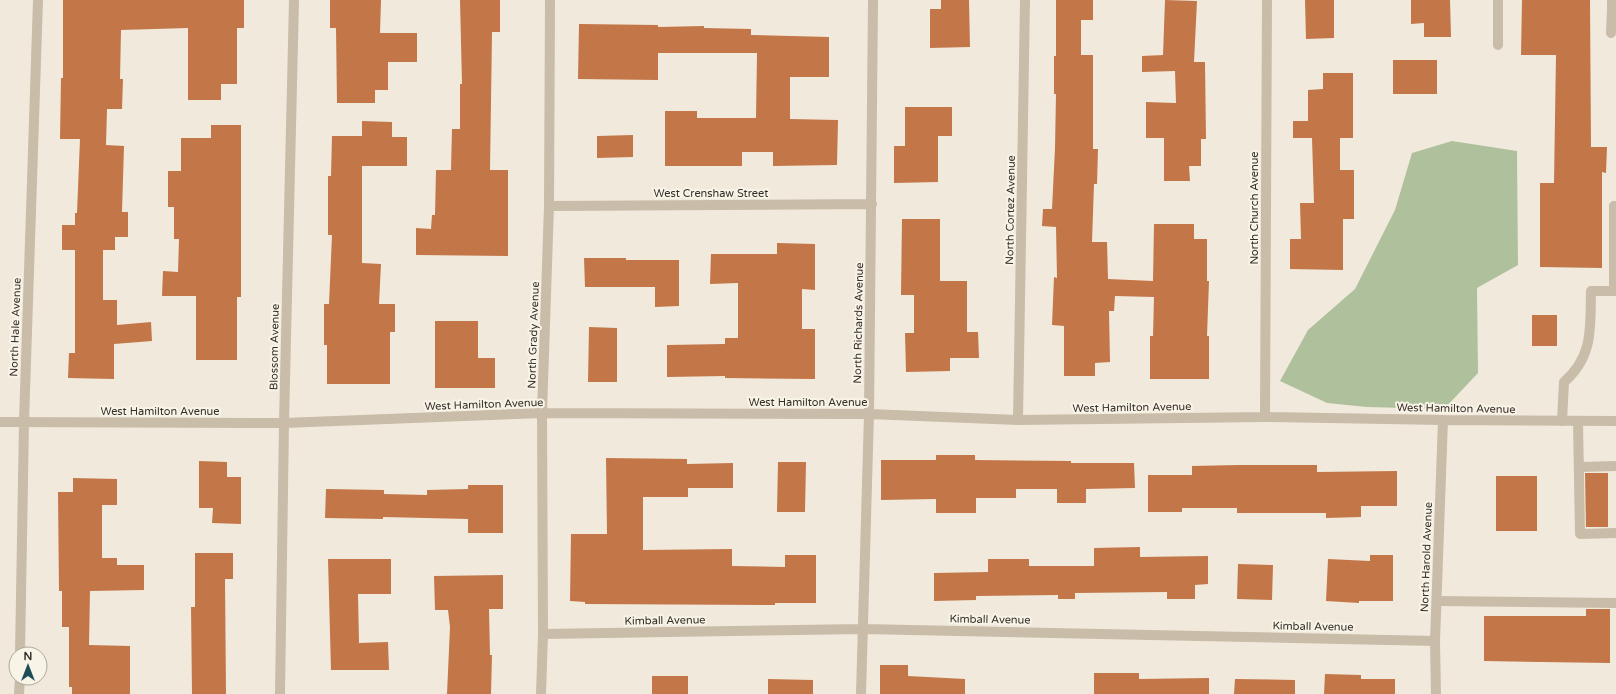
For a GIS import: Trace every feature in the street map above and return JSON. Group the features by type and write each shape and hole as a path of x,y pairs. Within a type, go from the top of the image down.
{"street":[{"name":"North Hale Avenue","path":"20,646 24,422 38,0"},
{"name":"Blossom Avenue","path":"280,694 284,423 294,0"},
{"name":"North Grady Avenue","path":"540,694 543,634 542,413 549,206 550,0"},
{"name":"North Richards Avenue","path":"861,694 869,414 873,0"},
{"name":"North Cortez Avenue","path":"1018,420 1025,0"},
{"name":"North Church Avenue","path":"1265,417 1267,0"},
{"path":"1498,0 1498,45"},
{"path":"1611,33 1614,11 1612,0"},
{"name":"West Crenshaw Street","path":"549,206 872,204"},
{"path":"1562,421 1564,382 1586,354 1590,337 1591,291 1615,291 1614,206 1616,206"},
{"name":"West Hamilton Avenue","path":"0,422 284,423 542,413 869,414 1018,420 1265,417 1616,421"},
{"name":"North Harold Avenue","path":"1436,694 1435,641 1443,420"},
{"path":"1578,421 1580,534 1616,533"},
{"path":"1579,467 1616,466"},
{"path":"1437,601 1616,603"},
{"name":"Kimball Avenue","path":"543,634 863,629 1435,641"}],"green space":[{"path":"1452,141 1517,151 1518,265 1477,288 1478,373 1444,409 1367,407 1327,403 1280,381 1308,330 1355,289 1395,210 1412,153"}],"building":[{"path":"63,0 244,0 244,28 237,28 237,84 221,84 221,100 188,100 188,28 121,30 120,79 123,79 122,109 107,109 106,145 124,146 122,212 128,212 128,237 115,237 115,250 103,250 103,300 117,300 117,325 151,322 152,341 114,344 114,379 68,378 69,353 75,353 75,250 62,250 62,225 75,225 75,213 77,213 80,139 60,139 61,78 63,78"},
{"path":"330,0 381,0 380,33 417,33 417,62 388,62 388,90 375,90 375,103 337,103 336,28 330,28"},
{"path":"460,0 500,0 500,32 492,32 490,170 508,170 508,256 416,255 416,228 431,229 432,215 435,215 436,170 451,170 452,129 460,129 460,84 462,84"},
{"path":"941,0 969,0 970,47 930,48 930,9 941,9"},
{"path":"1056,0 1093,0 1093,20 1081,20 1081,55 1093,55 1093,149 1098,149 1097,184 1094,184 1092,242 1107,242 1108,279 1153,281 1154,224 1194,224 1194,239 1207,239 1207,281 1209,281 1207,336 1209,336 1209,379 1150,379 1150,336 1153,336 1154,297 1115,296 1114,311 1109,311 1110,362 1095,363 1095,376 1064,376 1064,326 1052,325 1054,277 1057,278 1056,227 1042,226 1043,209 1052,209 1055,148 1056,94 1054,94 1054,56 1056,56"},
{"path":"1165,0 1197,1 1194,62 1205,62 1206,139 1201,139 1201,166 1189,166 1190,181 1164,181 1164,138 1146,138 1146,102 1176,103 1175,71 1142,72 1142,56 1163,55"},
{"path":"1305,0 1334,0 1334,38 1306,39"},
{"path":"1411,0 1450,0 1451,37 1424,37 1424,23 1411,24"},
{"path":"1522,0 1590,0 1591,147 1607,147 1606,173 1602,172 1602,268 1540,267 1540,183 1554,183 1556,55 1521,55"},
{"path":"579,24 658,25 658,27 704,26 704,28 751,29 751,35 829,37 829,77 790,77 790,119 838,120 837,165 773,166 773,152 742,152 742,166 665,166 665,111 697,111 697,118 756,118 757,53 658,53 658,80 578,79"},
{"path":"1393,60 1437,60 1437,94 1393,94"},
{"path":"1323,73 1353,73 1353,138 1340,138 1340,170 1354,170 1354,219 1343,219 1343,270 1290,269 1290,239 1301,239 1300,203 1314,203 1312,138 1293,138 1293,121 1308,121 1308,90 1323,89"},
{"path":"905,107 952,107 952,136 938,136 938,182 894,183 894,146 905,146"},
{"path":"362,121 392,122 392,137 407,137 407,166 362,166 362,263 381,264 379,304 395,304 395,332 390,332 390,384 327,384 327,345 324,345 324,304 329,304 332,235 328,235 328,176 331,176 332,136 362,136"},
{"path":"211,125 241,125 241,297 237,297 237,360 196,360 196,296 162,296 163,271 178,272 179,239 174,239 174,207 168,207 168,171 181,171 181,138 211,138"},
{"path":"633,135 633,157 597,158 597,136"},
{"path":"902,219 940,219 940,281 967,281 967,332 978,332 979,358 950,358 950,371 906,372 905,333 914,333 914,295 901,295"},
{"path":"777,243 815,244 815,290 802,289 802,329 815,329 815,379 725,378 725,376 667,377 667,345 725,344 725,338 738,338 738,283 710,284 711,254 777,254"},
{"path":"584,258 679,260 679,306 655,307 655,287 585,287"},
{"path":"1532,315 1557,315 1557,346 1532,346"},
{"path":"435,321 478,321 478,358 495,358 495,388 435,388"},
{"path":"589,327 617,328 617,382 588,382"},
{"path":"936,455 975,455 975,460 1134,463 1135,488 1086,489 1086,503 1057,503 1057,489 1016,489 1016,498 976,498 976,513 936,513 936,499 881,500 881,460 936,460"},
{"path":"606,458 687,459 687,464 733,463 733,488 688,488 688,497 643,497 643,550 732,549 732,566 785,567 785,555 816,555 816,603 775,603 775,605 585,604 585,602 570,601 571,534 607,534"},
{"path":"199,461 227,462 227,477 241,477 241,524 212,523 213,508 199,508"},
{"path":"778,462 806,462 805,512 777,512"},
{"path":"1317,465 1317,472 1397,471 1397,506 1361,506 1361,517 1326,518 1326,513 1237,513 1237,508 1182,508 1182,512 1148,512 1148,475 1192,475 1192,466"},
{"path":"1585,473 1608,473 1608,527 1586,527"},
{"path":"1496,476 1537,476 1537,531 1496,531"},
{"path":"73,478 117,479 117,505 102,505 102,558 117,558 117,565 144,565 144,590 90,591 89,645 130,646 130,694 72,694 72,687 69,687 69,627 62,627 62,591 59,591 58,492 73,492"},
{"path":"468,485 503,485 503,533 468,533 468,519 383,517 383,519 325,518 326,489 384,490 384,494 427,495 427,490 468,489"},
{"path":"1140,547 1140,557 1208,556 1208,584 1195,585 1195,599 1167,599 1167,592 1075,593 1075,599 1058,599 1058,595 976,596 976,600 934,601 934,573 988,572 988,559 1029,559 1029,566 1094,566 1094,548"},
{"path":"195,553 233,553 233,579 225,579 226,694 192,694 191,607 195,607"},
{"path":"1370,555 1393,555 1393,601 1359,601 1359,603 1326,601 1328,559 1370,561"},
{"path":"328,559 391,559 391,594 358,594 359,643 388,642 389,670 331,670"},
{"path":"1238,564 1273,565 1272,600 1237,599"},
{"path":"503,575 503,609 489,609 490,655 492,655 491,694 447,694 450,627 448,610 435,610 434,576"},
{"path":"1586,609 1610,609 1610,663 1484,661 1484,616 1586,616"},
{"path":"880,665 908,665 908,676 965,679 965,694 880,694"},
{"path":"1094,673 1139,673 1139,679 1209,678 1209,694 1094,694"},
{"path":"1325,674 1361,675 1361,679 1395,679 1395,694 1324,694"},
{"path":"652,676 688,676 688,694 652,694"},
{"path":"768,679 813,680 813,694 768,694"},
{"path":"1235,679 1295,680 1295,694 1234,694"}]}
